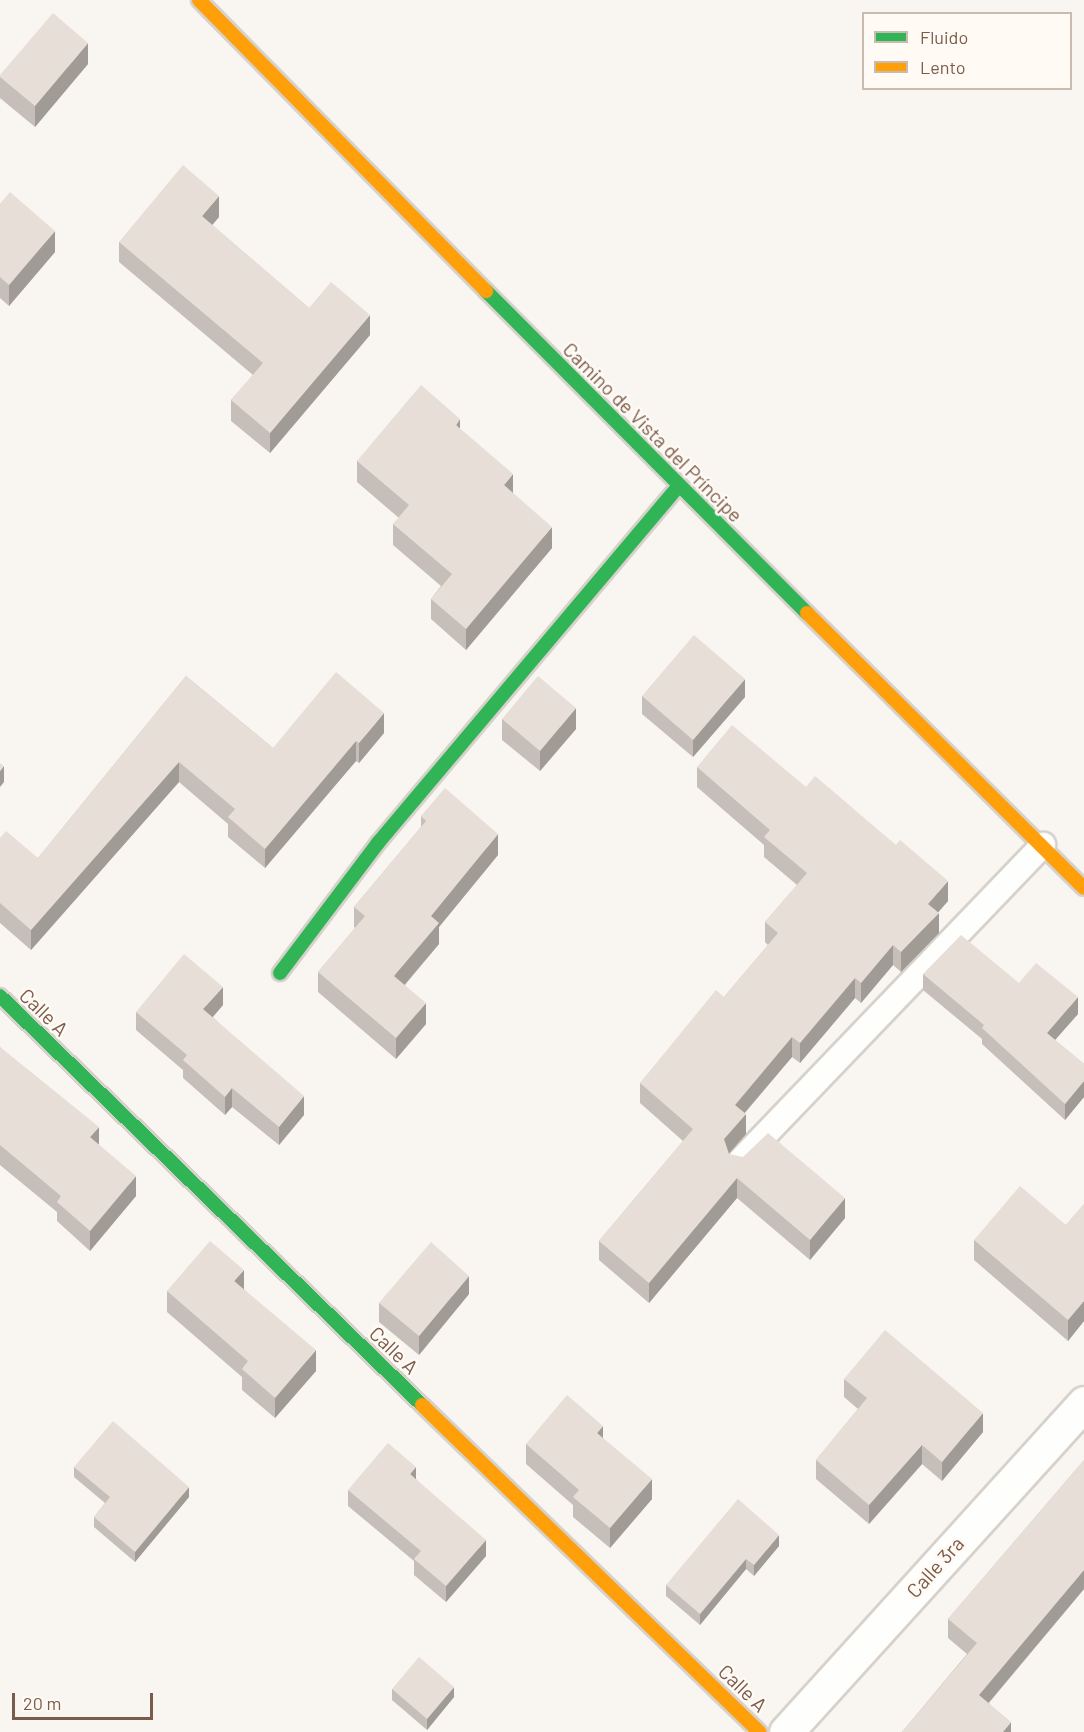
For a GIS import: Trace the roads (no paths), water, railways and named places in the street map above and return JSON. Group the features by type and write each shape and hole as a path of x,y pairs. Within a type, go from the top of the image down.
{"street":[{"name":"Camino de Vista del Príncipe","path":"199,0 679,486 1084,888"},
{"path":"280,973 378,843 679,486"},
{"name":"Calle A","path":"0,996 760,1732"},
{"name":"Calle 3ra","path":"786,1732 1084,1403"}],"lane":[{"path":"738,1162 1043,845"}]}
